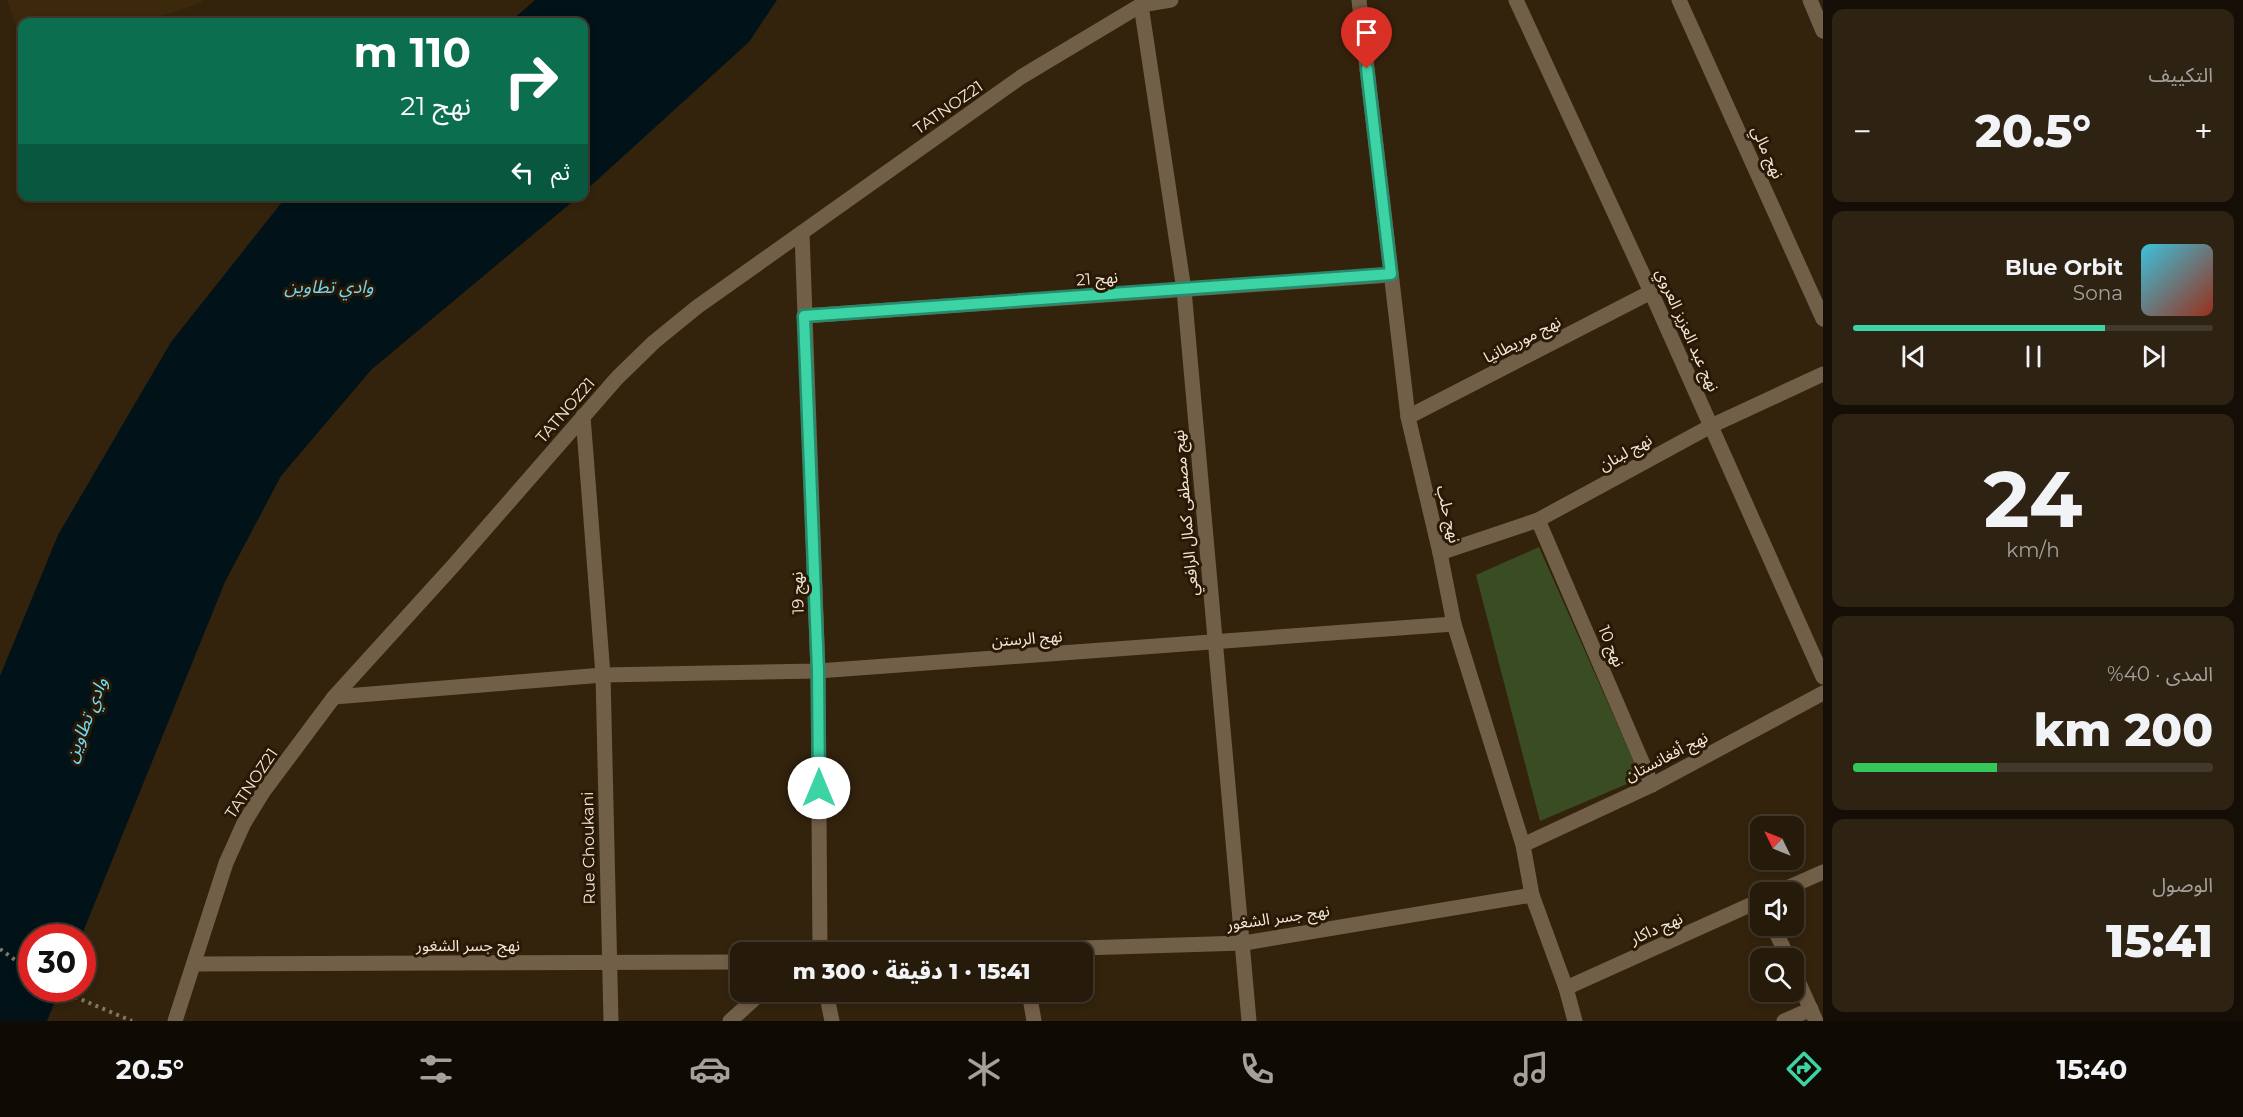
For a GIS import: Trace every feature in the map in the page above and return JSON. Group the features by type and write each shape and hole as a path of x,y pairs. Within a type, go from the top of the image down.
{"street":[{"name":"TATNOZ21","path":"177,1020 226,863 244,823 263,792 334,697 453,566 617,378 654,342 696,307 1021,77 1141,5 1171,0"},
{"name":"نهج حلب","path":"1359,0 1408,417 1454,624 1523,844 1532,895 1566,988 1575,1021"},
{"name":"نهج عبد العزيز العروي","path":"1516,0 1651,292 1823,677"},
{"name":"نهج مالي","path":"1679,0 1823,319"},
{"path":"1810,0 1823,31"},
{"name":"نهج مصطفى كمال الرافعي","path":"1141,5 1184,290 1214,642 1244,943 1249,1021"},
{"name":"نهج 19","path":"802,232 818,671 820,942"},
{"name":"نهج 21","path":"804,316 1391,274"},
{"name":"نهج موريطانيا","path":"1408,417 1651,292"},
{"name":"نهج لبنان","path":"1440,553 1538,520 1711,426 1823,374"},
{"name":"Rue Choukani","path":"583,416 603,675 611,1021"},
{"name":"نهج 10","path":"1538,520 1652,785"},
{"name":"نهج الرستن","path":"334,697 603,675 818,671 1454,624"},
{"name":"نهج أفغانستان","path":"1523,844 1652,785 1823,693"},
{"path":"1800,882 1823,872"},
{"name":"نهج جسر الشغور","path":"1093,948 1244,943 1532,895"},
{"name":"نهج داكار","path":"1566,988 1750,905"},
{"name":"نهج جسر الشغور","path":"195,964 730,962"},
{"path":"1784,1021 1813,1015 1804,995"},
{"path":"730,1021 751,1002"},
{"path":"828,1002 832,1021"},
{"path":"1031,1002 1034,1021"}],"path":[{"path":"0,949 18,962"},
{"path":"87,1002 132,1021"}],"shaded area":[{"path":"7,0 202,0 201,3 156,18 18,18 18,32"}],"green space":[{"path":"1539,547 1641,778 1540,821 1476,575"}],"water":[{"path":"535,0 777,0 749,42 588,188 588,18 515,18"},
{"name":"وادي تطاوين","path":"283,201 573,201 371,370 281,476 225,582 86,924 18,924 18,1002 55,1002 47,1021 0,1021 0,676 58,535 171,342"}],"route":[{"path":"819,788 818,671 804,316 1391,274 1367,69"}]}
